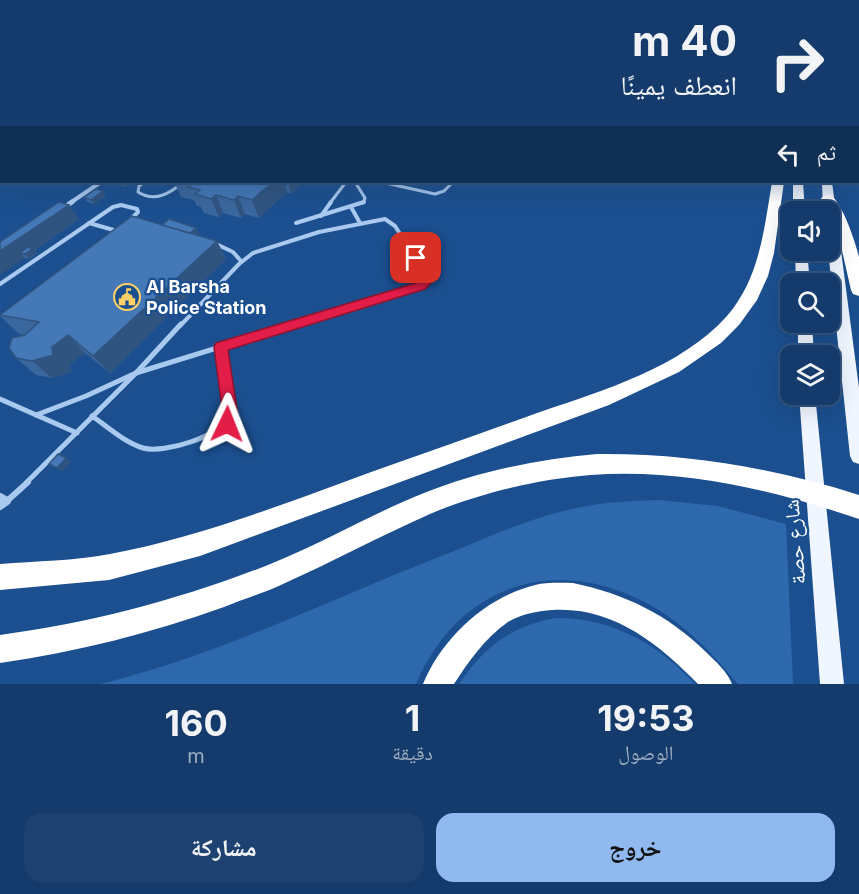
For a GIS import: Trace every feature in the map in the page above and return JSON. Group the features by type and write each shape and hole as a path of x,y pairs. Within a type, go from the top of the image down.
{"highway":[{"path":"0,578 39,576 109,567 200,544 602,399 663,372 699,351 717,337 732,321 753,291 765,261 778,183"},
{"path":"840,225 845,233 859,290"},
{"path":"0,650 81,636 189,606 273,576 427,503 452,494 558,468 640,465 722,471 799,489 859,507"},
{"path":"437,684 460,647 493,616 532,599 573,595 615,605 658,628 695,660 718,684"}],"main road":[{"path":"798,183 799,201"},
{"path":"827,183 828,201"},
{"path":"835,261 859,456"},
{"name":"شارع حصة","path":"808,405 832,684"}],"street":[{"path":"55,213 100,183"}],"lane":[{"path":"143,183 139,186 138,192 143,196 153,198 170,192 183,183"},
{"path":"321,216 345,183"},
{"path":"296,223 364,203 366,200 356,183"},
{"path":"386,183 435,194 444,191 452,183"},
{"path":"0,284 119,205 138,210 137,214 110,237"},
{"path":"351,207 360,224"},
{"path":"2,501 77,433 132,374 241,261 273,245 378,219 392,222 427,276 420,286 132,374 86,396 36,415"},
{"path":"130,220 140,223"},
{"path":"89,223 117,231"},
{"path":"209,242 229,248 237,254 241,261"},
{"path":"92,416 141,447 151,449 163,448 219,430 227,424 231,416 220,347"},
{"path":"0,399 77,433"}],"shaded area":[{"path":"658,500 718,506 786,524 793,684 738,684 698,640 675,621 650,605 615,589 580,581 546,581 514,588 484,601 457,622 435,650 416,684 100,684 145,672 232,642 526,522 597,504"},
{"path":"555,618 595,622 632,636 665,657 695,684 459,684 479,659 500,640 525,627"}],"building":[{"path":"189,183 272,183 252,200 238,196 234,200 216,195 211,199 195,194 200,190 188,187 193,184"},
{"path":"96,189 103,191 91,200 84,197"},
{"path":"59,202 69,205 0,251 0,242"},
{"name":"Al Barsha Police Station","path":"132,216 217,241 93,356 68,335 52,347 53,355 32,361 16,358 9,348 12,338 25,335 39,322 0,315"},
{"path":"169,219 196,228 190,233 162,225"},
{"path":"28,247 33,249 25,254 20,253"},
{"path":"58,454 66,458 57,468 49,464"}],"place":[{"name":"Al Barsha Police Station","path":"127,297"}],"route":[{"path":"227,424 231,416 220,347 420,286 427,276 416,258"}]}
